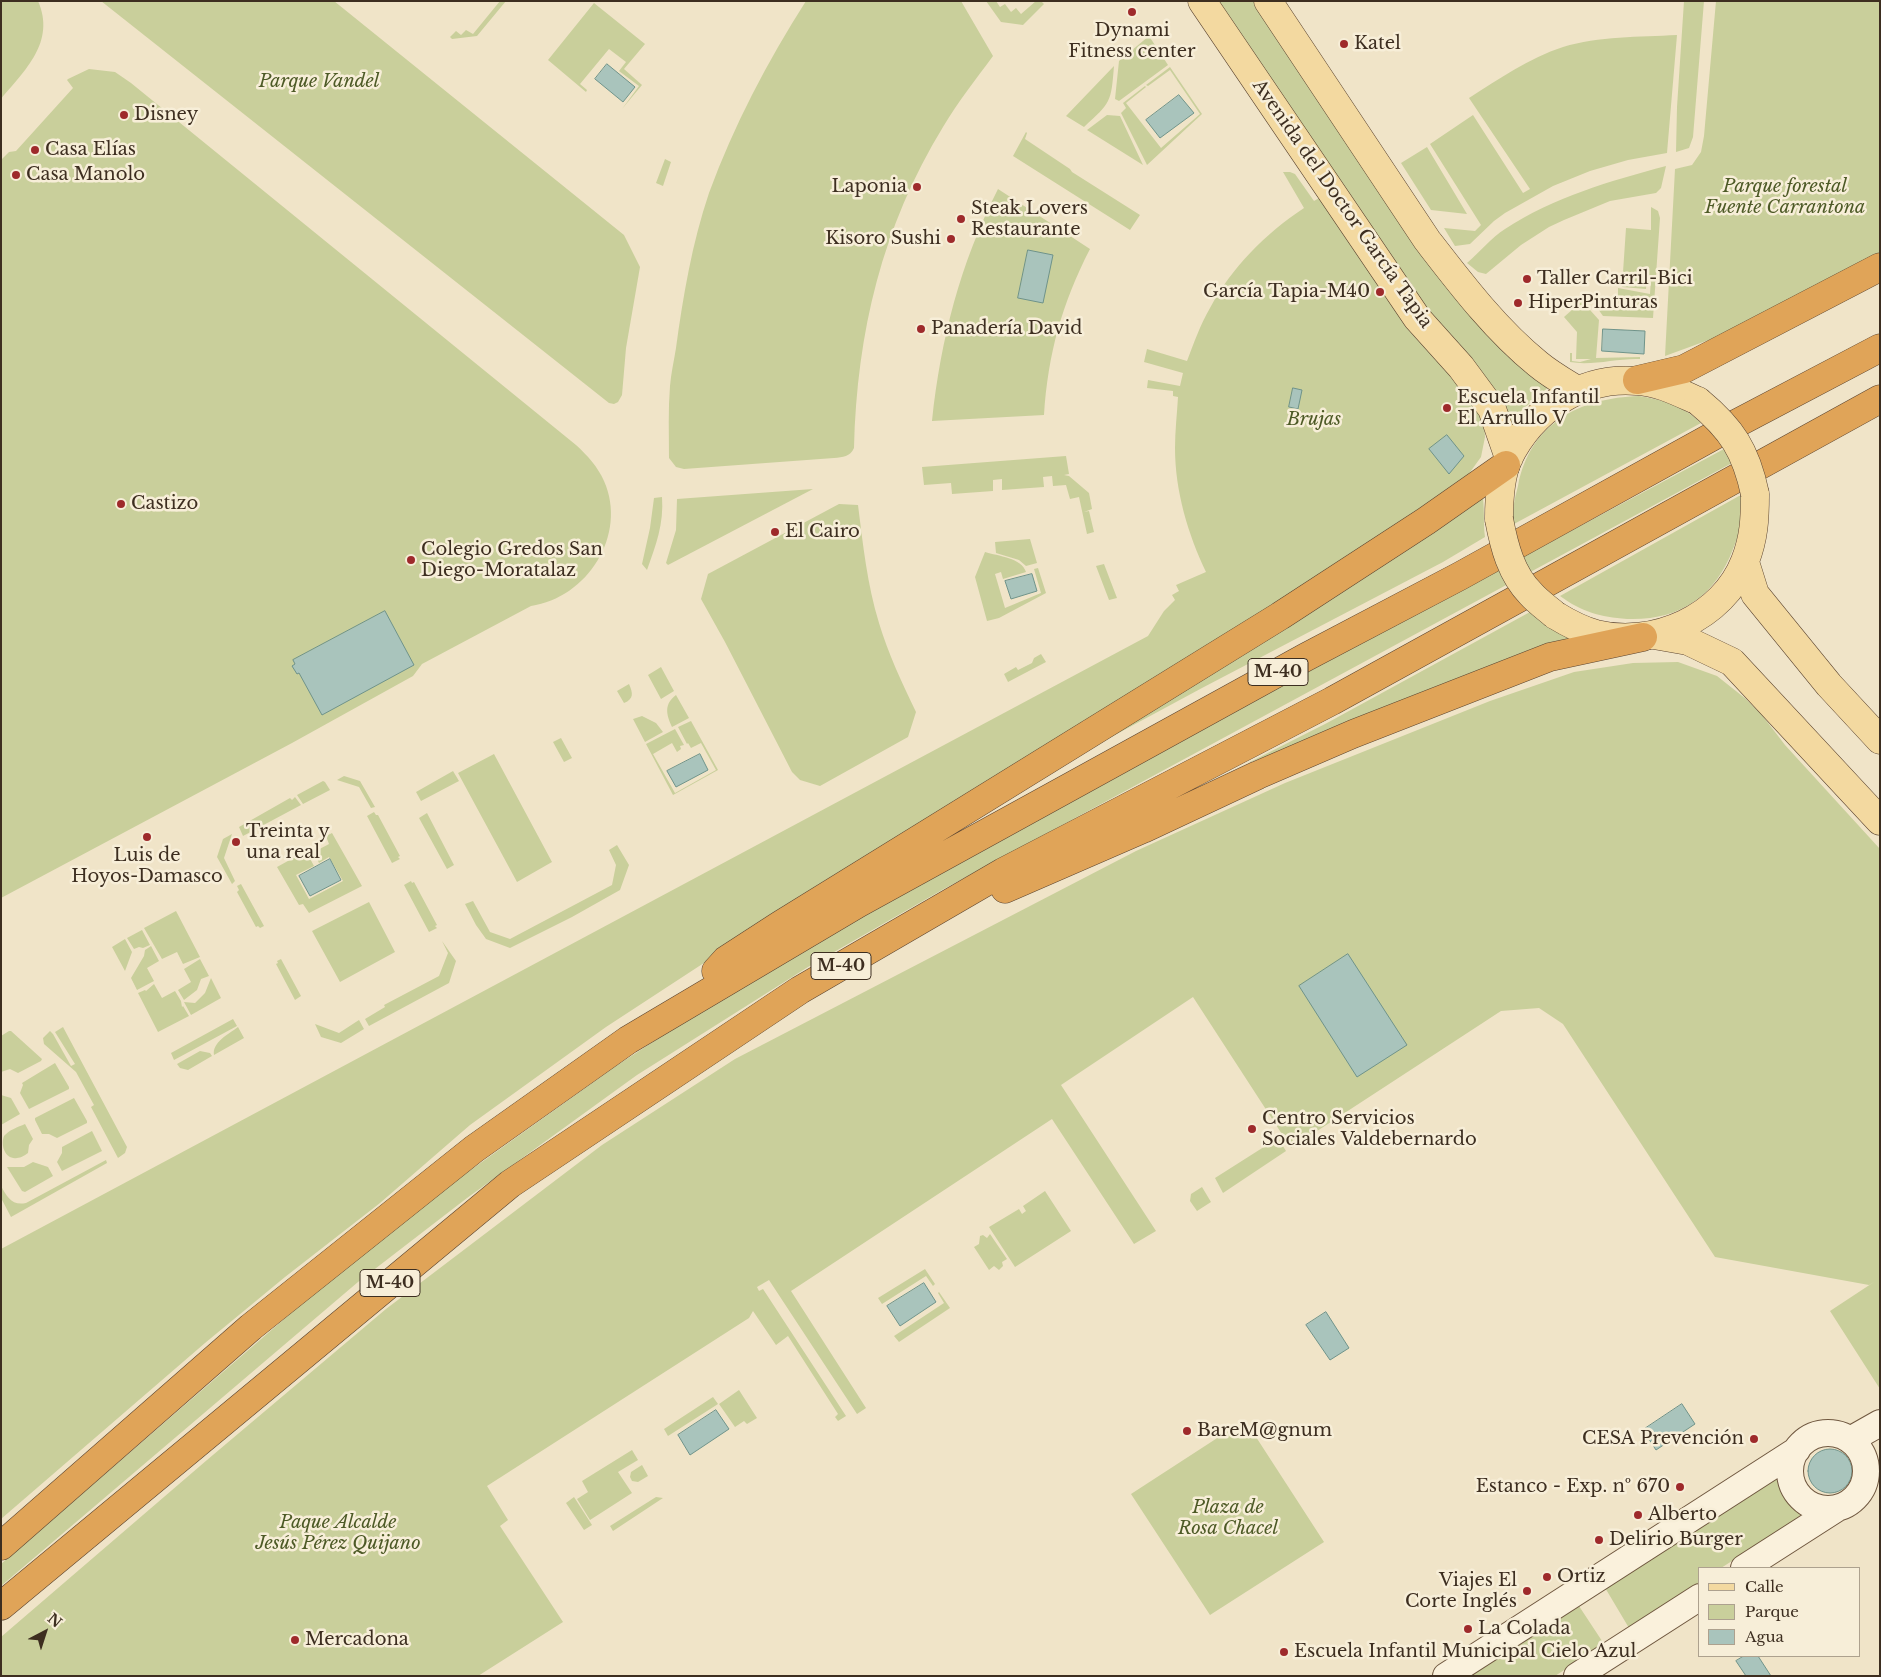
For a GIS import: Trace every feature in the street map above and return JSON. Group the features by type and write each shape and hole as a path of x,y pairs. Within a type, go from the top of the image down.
{"highway":[{"path":"1637,380 1684,369 1880,267"},
{"name":"M-40","path":"1,1546 251,1327 474,1149 628,1040 859,902 1306,657 1460,576 1726,429 1880,348"},
{"name":"M-40","path":"1,1606 510,1184 800,990 1003,872 1332,701 1880,399"},
{"path":"682,1007 726,960 1280,616 1426,521 1507,461"},
{"path":"882,942 1143,829 1258,774 1353,734 1550,657 1648,636"}],"main road":[{"name":"Avenida del Doctor García Tapia","path":"1202,1 1408,305 1461,367 1492,410 1507,461"},
{"path":"1268,1 1427,240 1450,271 1493,323 1539,365 1577,390"},
{"path":"1648,636 1685,625 1712,606 1731,586 1745,562 1755,529 1755,494 1749,468 1733,435 1717,417 1698,401 1669,387 1637,380 1606,382 1577,390 1553,403 1532,421 1507,461 1499,495 1499,519 1503,545 1514,570 1530,593 1555,615 1575,627 1596,634 1620,638 1648,636 1688,641 1732,662 1880,821"},
{"path":"1745,562 1755,594 1829,685 1880,740"}],"street":[{"path":"1850,1440 1880,1423"},
{"path":"1446,1676 1797,1450 1807,1440 1824,1434 1842,1436 1850,1440 1860,1451 1873,1457 1865,1482 1850,1503 1836,1509 1746,1567"},
{"path":"1797,1450 1790,1469 1791,1479 1797,1492 1807,1503 1816,1507 1826,1510 1836,1509"},
{"path":"1577,1676 1698,1599"}],"green space":[{"path":"1,1 38,1 43,16 43,30 41,42 28,66 1,99"},
{"name":"Parque Vandel","path":"101,1 334,1 624,235 640,267 626,348 622,395 618,402 614,404 609,403"},
{"path":"500,1 506,1 477,36 452,39 450,37 456,31 461,35 466,30 473,34"},
{"path":"806,1 961,1 993,56 943,127 904,203 889,242 867,322 856,405 854,448 852,451 846,456 834,458 684,469 676,467 669,458 670,381 689,270 703,212 740,118 778,47"},
{"path":"986,1 996,1 1000,7 1005,4 1011,12 1016,8 1021,14 1036,1 1041,1 1044,4 1023,25 1001,22"},
{"path":"1210,1 1259,1 1551,385 1522,410 1507,430"},
{"path":"1684,1 1704,1 1693,137 1689,148 1676,152 1677,107"},
{"name":"Parque forestal Fuente Carrantona","path":"1716,1 1880,1 1880,254 1736,330 1665,356 1675,169 1692,165 1701,152"},
{"path":"594,3 645,44 624,69 642,85 622,109 639,86 619,71 626,62 609,49 580,84 587,90 586,92 548,60"},
{"path":"1677,35 1667,153 1628,160 1590,171 1553,186 1505,213 1470,244 1455,246 1444,228 1475,231 1481,225 1430,144 1473,115 1523,193 1530,189 1469,98 1526,63 1563,47 1605,39"},
{"path":"1149,36 1168,65 1119,101 1115,99 1119,61"},
{"path":"1114,66 1110,95 1100,112 1084,127 1066,116"},
{"path":"1170,67 1202,114 1147,165 1121,113 1126,108 1123,103 1146,87 1126,103 1161,148 1200,114 1170,70 1148,86 1146,85"},
{"path":"89,69 115,72 131,83 576,445 599,471 604,481 610,502 611,522 606,542 598,561 585,577 569,591 551,601 531,606 422,664 413,676 292,743 1,898 1,160 9,152 16,151 73,88 67,80"},
{"path":"1107,115 1120,116 1143,165 1087,130"},
{"path":"1026,132 1025,139 1072,172 1140,215 1130,230 1013,156"},
{"path":"1427,147 1467,214 1431,210 1401,163"},
{"path":"665,159 671,162 663,186 656,183"},
{"path":"1666,166 1661,188 1656,193 1610,201 1549,227 1521,245 1486,274 1478,272 1467,263 1500,233 1543,208 1603,184"},
{"name":"Brujas","path":"1283,172 1295,174 1314,201 1321,197 1464,382 1484,424 1485,437 1481,457 1468,475 1421,515 788,908 606,1027 470,1125 380,1203 285,1277 205,1343 1,1519 1,1249 1148,636 1164,611 1175,600 1172,595 1179,591 1176,585 1206,572 1188,527 1177,480 1175,448 1178,397 1173,396 1173,391 1147,388 1148,380 1180,386 1183,373 1144,362 1147,349 1187,361 1206,314 1228,279 1263,240 1304,208"},
{"path":"998,189 1090,249 1064,309 1058,329 1049,371 1044,415 932,421 941,360 954,302 973,245"},
{"path":"1651,207 1658,211 1660,218 1653,318 1603,316 1598,309 1618,294 1618,288 1650,294 1651,278 1647,278 1646,289 1622,287 1626,228 1651,230"},
{"path":"1582,301 1599,320 1596,358 1640,357 1640,359 1587,363 1570,362 1570,353 1572,353 1572,361 1580,362 1591,359 1576,359 1577,332 1564,317"},
{"path":"1639,396 1680,408 1701,423 1514,524 1514,505 1524,464 1546,430 1561,418 1597,402"},
{"path":"1724,449 1732,463 942,890 808,967 637,1075 467,1198 358,1282 1,1586 1,1564 327,1282 454,1182 616,1066 785,957 1263,696"},
{"path":"1066,456 1069,474 1064,475 1069,476 1089,493 1092,509 1084,512 1089,511 1094,532 1087,534 1079,497 1070,499 1066,485 1053,486 1052,476 1043,477 1044,487 1002,490 1002,479 993,480 993,491 952,494 951,483 924,485 922,467"},
{"path":"813,489 668,565 666,563 676,530 677,499"},
{"path":"1482,492 1485,537 1443,562 1063,763"},
{"path":"1741,496 1742,519 1733,549 1716,580 1705,593 1692,603 1663,616 1627,619 1592,613 1560,596"},
{"path":"662,497 661,525 647,570 642,564 654,498"},
{"path":"839,504 858,505 871,594 891,657 916,712 908,737 820,786 800,780 792,772 701,599 708,574"},
{"path":"1030,539 1037,563 1026,566 1019,560 996,553 995,542"},
{"path":"985,552 1015,561 1024,567 1026,572 1003,579 1001,572 995,574 1005,608 1041,593 1034,569 1038,568 1046,593 999,618 987,621 975,577"},
{"path":"1104,564 1117,598 1109,600 1096,566"},
{"path":"1530,612 1585,640 1248,763 1327,723"},
{"path":"1041,654 1046,662 1008,682 1004,674 1016,667 1018,670 1032,663 1034,658"},
{"name":"Paque Alcalde Jesús Pérez Quijano","path":"1678,662 1717,676 1746,699 1762,715 1785,745 1880,849 1880,1389 1830,1311 1874,1282 1869,1285 1715,1257 1563,1024 1539,1008 1501,1011 1291,1148 1193,997 1061,1085 1156,1231 1134,1244 1052,1119 791,1291 866,1408 857,1414 769,1280 757,1287 759,1291 763,1289 846,1416 838,1421 835,1417 838,1414 788,1336 776,1345 753,1311 749,1318 487,1486 508,1520 500,1526 563,1622 478,1676 1,1676 1,1637 386,1309 602,1145 735,1059 1136,851 1285,783 1490,701 1574,672 1633,663"},
{"path":"661,667 674,691 661,699 648,675"},
{"path":"629,684 632,695 630,700 624,703 617,691"},
{"path":"676,695 689,718 672,727 667,710 669,702"},
{"path":"642,716 656,723 663,732 645,742 633,719"},
{"path":"691,721 718,770 673,795 646,744 675,729 684,745 680,746 681,749 677,752 672,743 653,754 675,793 716,770 701,743 691,748 678,727"},
{"path":"561,738 572,758 564,762 553,742"},
{"path":"494,754 552,862 517,882 458,773"},
{"path":"453,771 459,781 421,801 416,792"},
{"path":"344,776 360,781 375,807 371,808 359,787 337,780"},
{"path":"323,781 330,790 303,804 297,795"},
{"path":"295,797 301,805 243,836 239,827"},
{"path":"374,812 378,815 400,856 398,857 400,859 392,863 367,816"},
{"path":"427,813 454,865 447,869 419,818"},
{"path":"332,833 362,886 309,913 303,904 299,905 277,867 306,851 314,866 296,875 309,899 343,881 329,857 319,863 314,852 329,844 326,836"},
{"path":"232,834 224,858 235,881 232,884 217,857 223,839"},
{"path":"617,845 629,865 620,890 510,948 486,939 465,904 473,901 490,932 510,939 612,885 616,865 609,850"},
{"path":"411,881 412,883 414,882 437,925 435,926 437,928 429,932 404,885"},
{"path":"241,884 264,926 260,928 256,927 237,892 239,890 237,886"},
{"path":"369,902 395,952 340,982 312,931"},
{"path":"176,911 200,957 183,964 177,952 162,959 144,928"},
{"path":"142,930 150,945 134,949 127,938"},
{"path":"125,939 132,952 125,971 112,947"},
{"path":"442,941 456,961 449,983 369,1026 365,1019 385,1007 384,1005 439,976 448,953"},
{"path":"151,946 159,961 147,968 154,981 137,990 131,978 144,956 145,950"},
{"path":"200,959 209,976 201,979 197,990 184,1000 178,990 191,982 184,969"},
{"path":"281,959 301,996 295,1000 276,964"},
{"path":"211,978 221,998 191,1015 184,1002 195,1003 205,993"},
{"path":"154,984 162,998 175,991 182,1007 189,1016 158,1032 138,993 146,991"},
{"path":"233,1019 237,1026 174,1060 171,1053"},
{"path":"359,1020 364,1029 341,1043 321,1037 315,1024 339,1033"},
{"path":"63,1027 127,1147 125,1153 118,1158 91,1107 94,1105 76,1072 44,1044 43,1038 50,1031 71,1066 75,1064 55,1032"},
{"path":"238,1027 244,1038 214,1055 218,1042"},
{"path":"9,1031 42,1059 41,1061 18,1073 10,1069 1,1072 1,1036"},
{"path":"200,1051 210,1053 212,1056 188,1070 180,1068 177,1064"},
{"path":"55,1063 69,1089 29,1109 20,1093 22,1083"},
{"path":"1,1095 11,1098 20,1114 1,1125"},
{"path":"74,1098 87,1123 57,1138 49,1134 42,1134 35,1118"},
{"path":"25,1124 33,1139 29,1145 28,1153 18,1158 10,1157 3,1148 4,1136 11,1130"},
{"path":"92,1131 102,1151 62,1171 57,1162 62,1153 62,1147"},
{"path":"1278,1138 1286,1151 1223,1193 1215,1178"},
{"path":"106,1160 107,1163 11,1217 1,1198 1,1186 8,1197 14,1202 26,1203"},
{"path":"33,1162 48,1167 53,1176 25,1192 22,1191 7,1167 24,1167"},
{"path":"1202,1187 1211,1202 1197,1211 1190,1201 1191,1194"},
{"path":"1045,1191 1071,1231 1015,1267 989,1227 1019,1209 1022,1214 1026,1211 1023,1206"},
{"path":"990,1234 1007,1259 1002,1262 1003,1266 999,1270 994,1266 989,1270 974,1247 979,1244 980,1236 983,1235 987,1238"},
{"path":"925,1269 935,1284 933,1286 926,1276 882,1304 878,1298"},
{"path":"939,1292 950,1308 899,1342 894,1336 944,1303"},
{"path":"739,1390 757,1418 747,1424 744,1421 735,1427 719,1404"},
{"path":"713,1397 718,1404 668,1436 664,1429"},
{"name":"Plaza de Rosa Chacel","path":"1245,1420 1324,1542 1210,1615 1131,1494"},
{"path":"632,1450 638,1460 618,1472 632,1493 590,1520 577,1499 588,1492 582,1481"},
{"path":"642,1465 648,1476 638,1482 632,1481 630,1477 631,1472"},
{"path":"1780,1472 1788,1496 1807,1513 1723,1567 1698,1567 1698,1583 1629,1628 1604,1586"},
{"path":"574,1497 592,1525 584,1530 566,1503"},
{"path":"656,1497 663,1498 613,1531 610,1526"},
{"path":"1577,1603 1604,1644 1555,1676 1464,1676"}],"water":[{"path":"607,64 635,87 623,102 595,79"},
{"path":"1179,95 1194,113 1160,138 1146,120"},
{"path":"1028,250 1053,255 1043,303 1018,298"},
{"path":"1603,329 1645,331 1644,354 1602,351"},
{"path":"1293,388 1302,390 1298,409 1289,407"},
{"path":"1447,435 1464,456 1449,474 1429,449"},
{"path":"1032,574 1037,591 1011,599 1005,581"},
{"path":"385,611 414,665 322,715 299,673 297,674 292,666 295,664 293,660"},
{"path":"700,754 708,770 676,787 667,771"},
{"path":"330,859 341,880 310,896 299,876"},
{"path":"1348,954 1407,1045 1357,1077 1299,986"},
{"path":"924,1283 936,1302 900,1326 887,1306"},
{"path":"1326,1312 1349,1348 1330,1360 1306,1325"},
{"path":"1682,1404 1695,1424 1656,1450 1643,1430"},
{"path":"716,1410 729,1429 690,1455 678,1435"},
{"path":"1834,1449 1846,1455 1851,1462 1851,1480 1846,1487 1839,1492 1826,1493 1818,1490 1811,1483 1808,1467 1811,1459 1818,1452"},
{"path":"1742,1657 1759,1657 1771,1676 1746,1676 1736,1661"}],"place":[{"name":"Dynami Fitness center","path":"1132,12"},
{"name":"Katel","path":"1344,44"},
{"name":"Disney","path":"124,115"},
{"name":"Casa Elías","path":"35,150"},
{"name":"Casa Manolo","path":"16,175"},
{"name":"Laponia","path":"917,187"},
{"name":"Steak Lovers Restaurante","path":"961,219"},
{"name":"Kisoro Sushi","path":"951,239"},
{"name":"Taller Carril-Bici","path":"1527,279"},
{"name":"García Tapia-M40","path":"1380,292"},
{"name":"HiperPinturas","path":"1518,303"},
{"name":"Panadería David","path":"921,329"},
{"name":"Escuela Infantil El Arrullo V","path":"1447,408"},
{"name":"Castizo","path":"121,504"},
{"name":"El Cairo","path":"775,532"},
{"name":"Colegio Gredos San Diego-Moratalaz","path":"411,560"},
{"name":"Luis de Hoyos-Damasco","path":"147,837"},
{"name":"Treinta y una real","path":"236,842"},
{"name":"Centro Servicios Sociales Valdebernardo","path":"1252,1129"},
{"name":"BareM@gnum","path":"1187,1431"},
{"name":"CESA Prevención","path":"1754,1439"},
{"name":"Estanco - Exp. nº 670","path":"1680,1487"},
{"name":"Alberto","path":"1638,1515"},
{"name":"Delirio Burger","path":"1599,1540"},
{"name":"Ortiz","path":"1547,1577"},
{"name":"Viajes El Corte Inglés","path":"1527,1591"},
{"name":"La Colada","path":"1468,1629"},
{"name":"Mercadona","path":"295,1640"},
{"name":"Escuela Infantil Municipal Cielo Azul","path":"1284,1652"}]}
